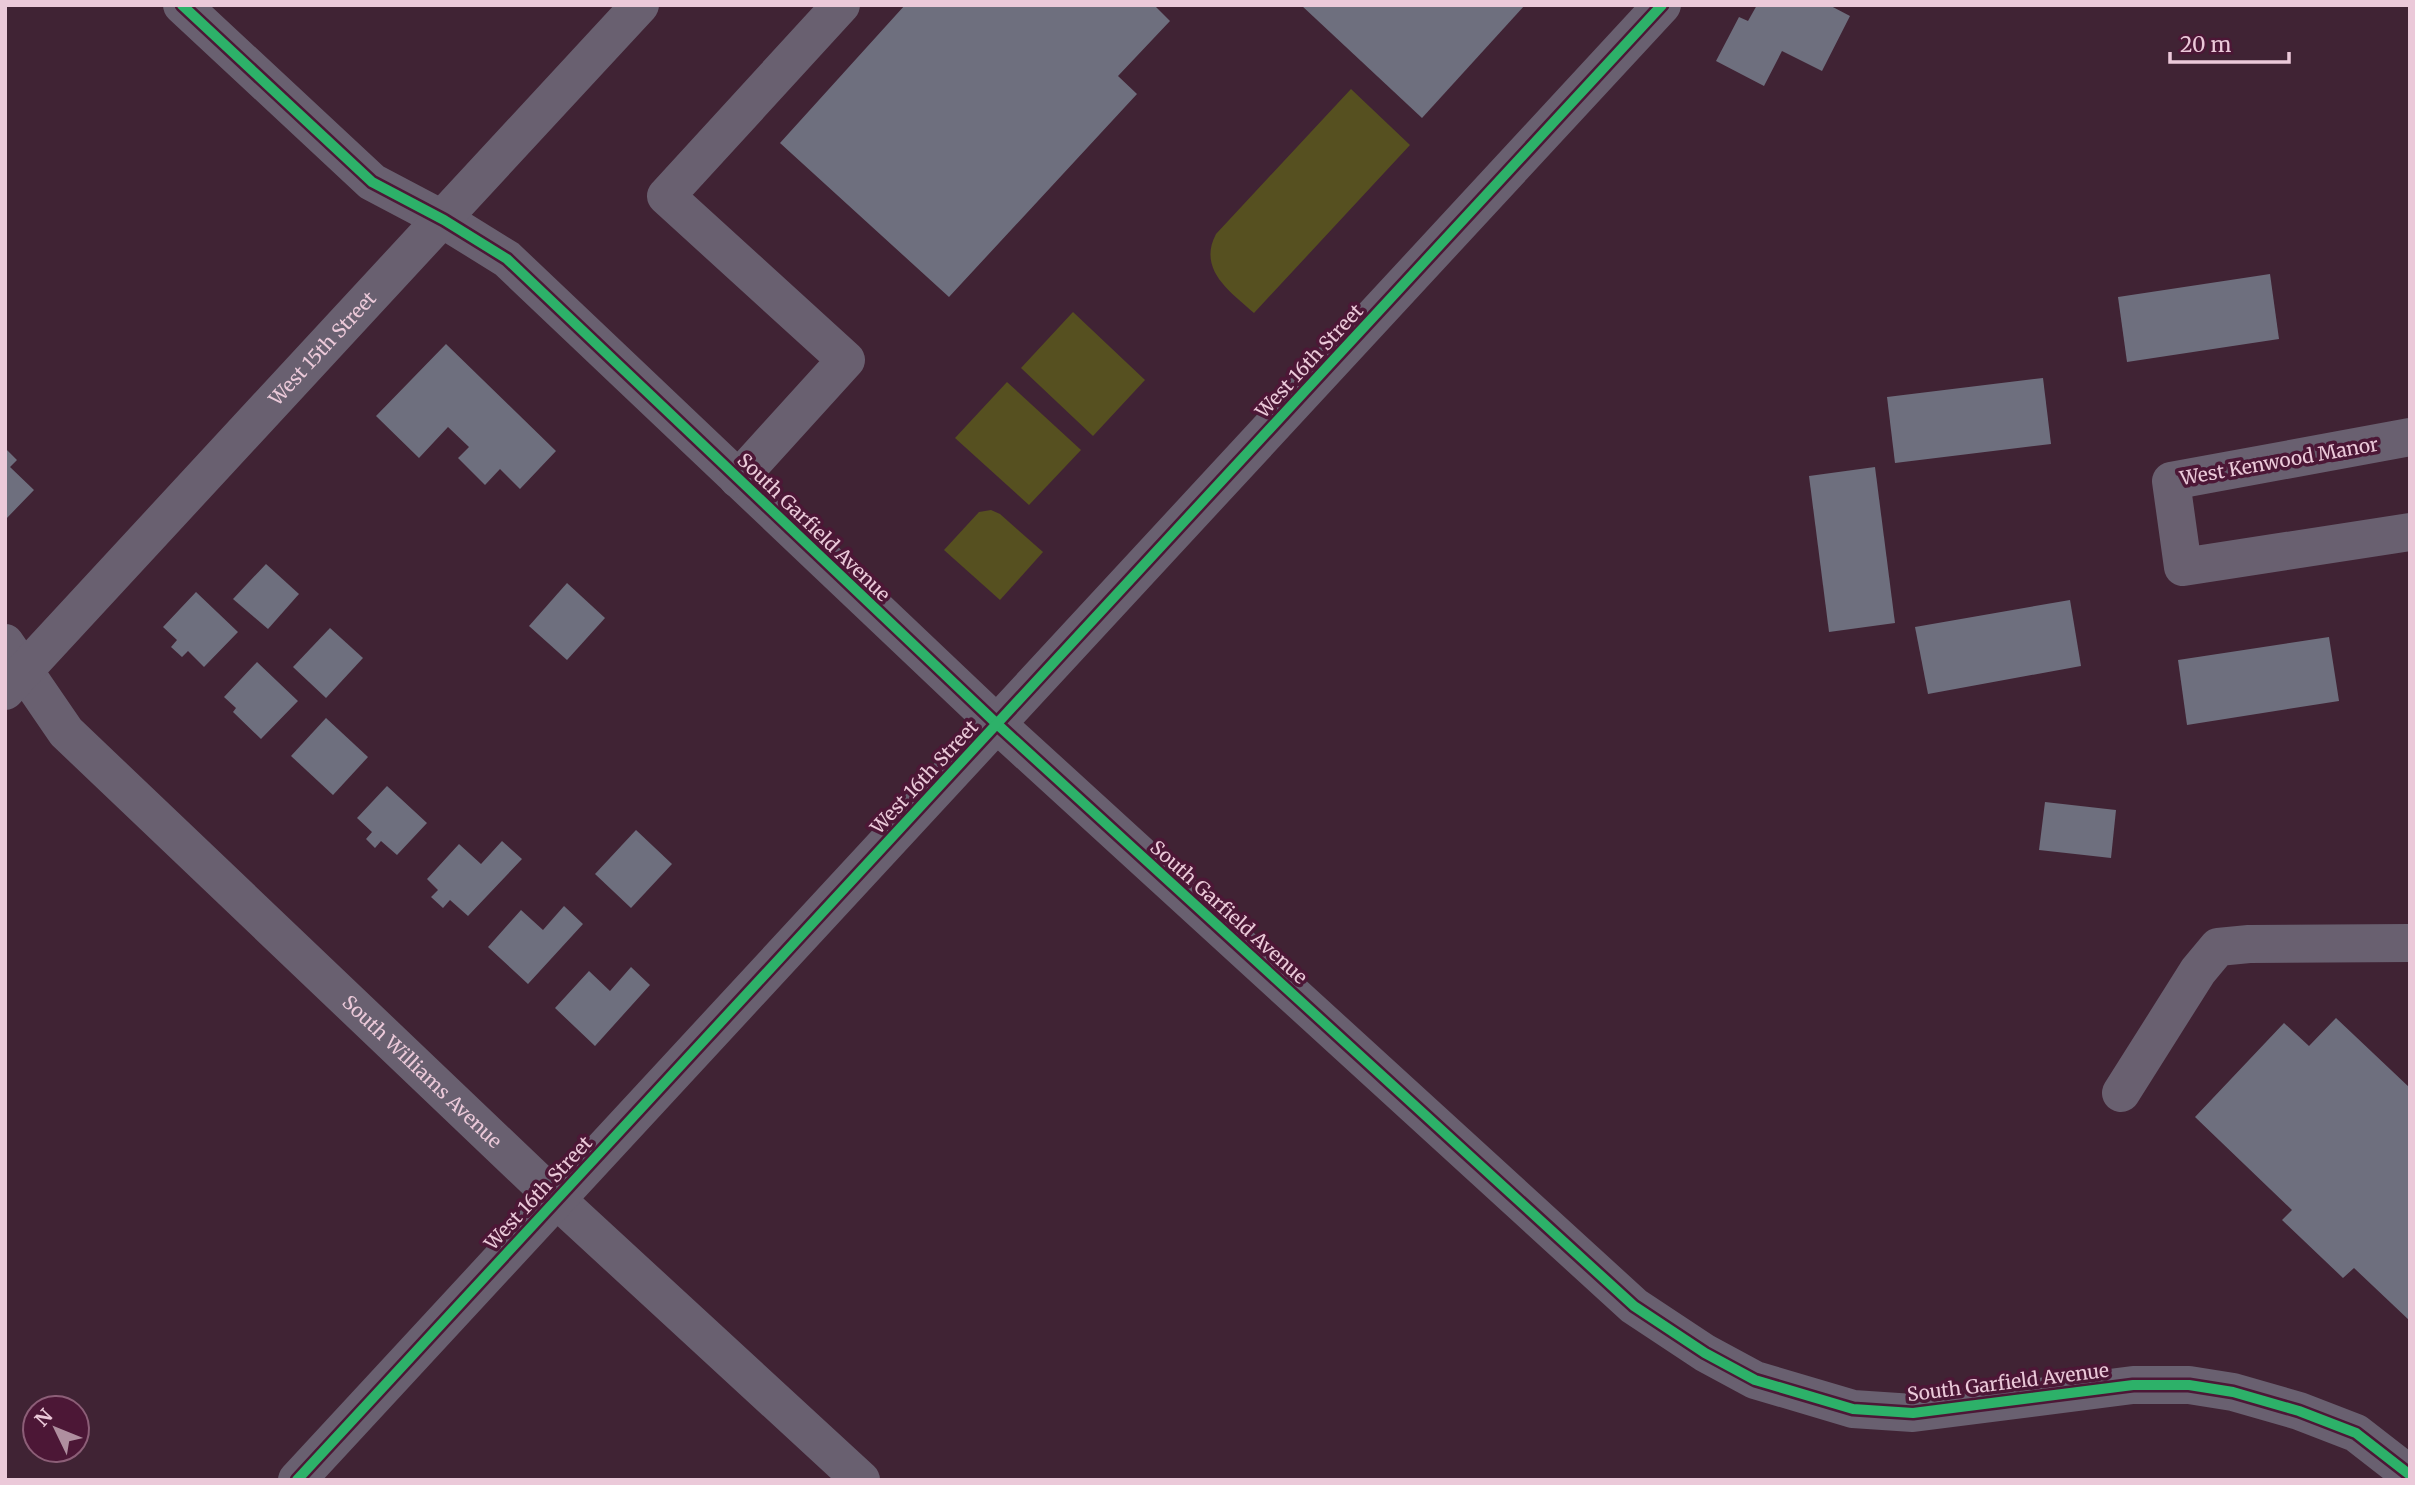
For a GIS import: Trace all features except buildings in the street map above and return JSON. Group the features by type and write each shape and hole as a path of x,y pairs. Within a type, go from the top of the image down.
{"street":[{"name":"South Garfield Avenue","path":"182,5 372,182 444,220 506,259 998,724 1634,1306 1705,1353 1755,1380 1853,1409 1913,1413 2133,1385 2189,1385 2233,1392 2300,1411 2356,1433 2410,1475"},
{"name":"West 15th Street","path":"12,668 444,220 640,5"},
{"path":"738,479 846,360 666,196 841,5"},
{"name":"West 16th Street","path":"297,1480 1662,5"},
{"name":"West Kenwood Manor","path":"2410,437 2171,481 2183,567 2410,532"},
{"name":"South Williams Avenue","path":"12,668 66,732 556,1199 861,1480"},
{"path":"2121,1093 2199,971 2218,947 2249,944 2410,943"}],"shaded area":[{"path":"1351,89 1410,145 1254,313 1227,288 1214,269 1211,247 1216,234"},
{"path":"1073,312 1145,380 1093,436 1021,368"},
{"path":"1007,382 1081,450 1029,505 955,438"},
{"path":"991,510 1000,514 1043,552 1000,600 944,550 979,512"}],"cycle path":[{"path":"182,5 372,182 444,220 507,259 997,724 1634,1306 1705,1353 1755,1380 1853,1409 1913,1413 2133,1385 2189,1385 2233,1392 2299,1411 2356,1433 2410,1475"},
{"path":"297,1480 1662,5"}]}
